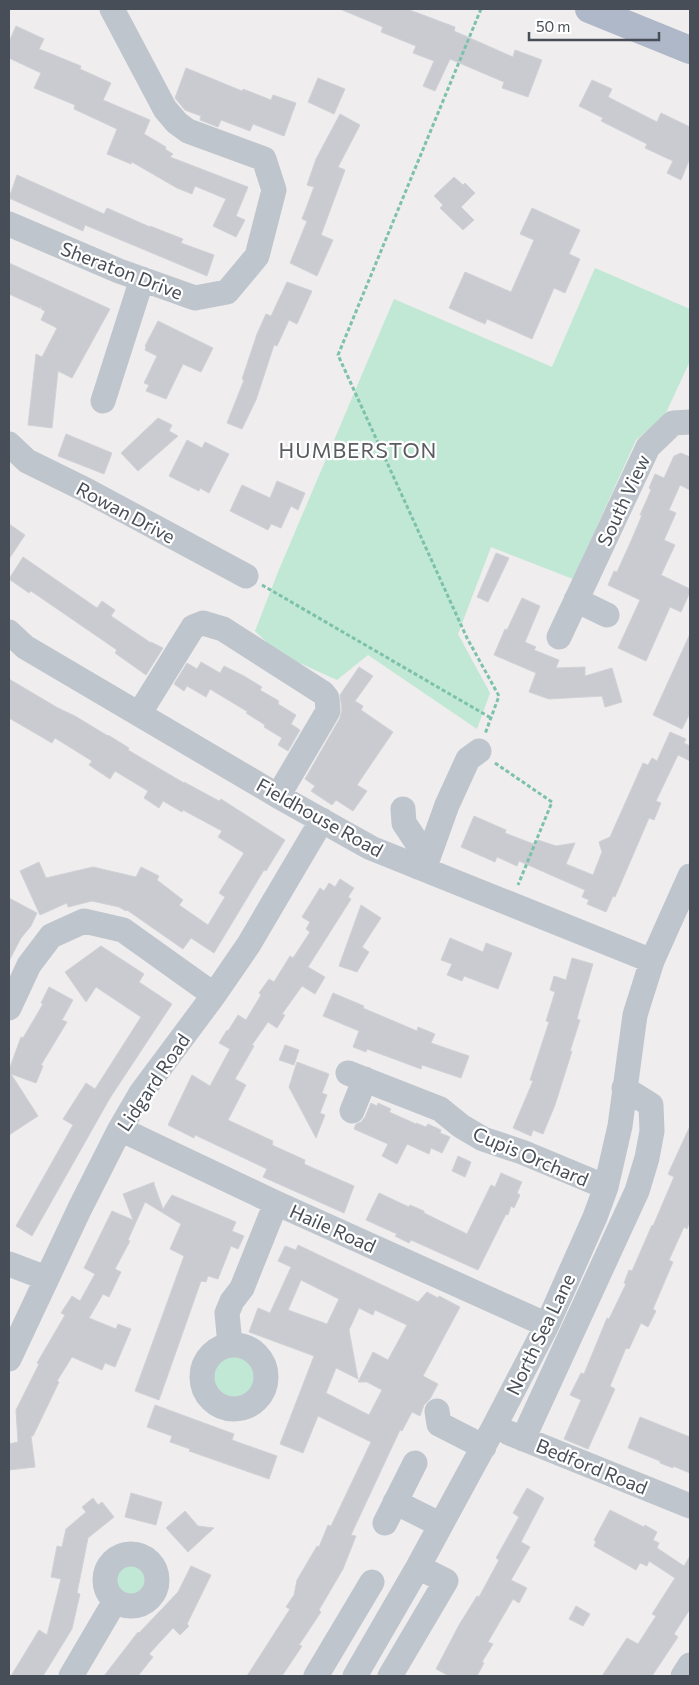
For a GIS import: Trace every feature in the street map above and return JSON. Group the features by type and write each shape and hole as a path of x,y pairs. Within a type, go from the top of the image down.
{"main road":[{"path":"589,9 690,50"}],"street":[{"name":"Sheraton Drive","path":"9,224 142,279 195,298 227,292 257,256 274,190 264,159 188,131 176,123 165,109 112,9"},
{"path":"104,401 142,279"},
{"name":"South View","path":"559,637 648,447 673,423 690,422"},
{"name":"Rowan Drive","path":"9,444 27,461 86,490 246,576"},
{"path":"576,600 607,615"},
{"path":"139,714 193,627 203,623 223,629 323,693 327,698 328,711 278,796"},
{"name":"Fieldhouse Road","path":"9,632 25,647 278,796 371,848 652,961"},
{"path":"421,868 468,759 479,752"},
{"path":"404,809 404,822 420,847 421,868"},
{"name":"Lidgard Road","path":"9,1359 46,1278 120,1129 141,1093 214,995 249,944 322,820"},
{"name":"North Sea Lane","path":"356,1676 489,1437 547,1325 595,1217 606,1187 620,1126 635,1015 652,961 687,891"},
{"path":"9,1008 29,965 51,936 84,922 123,930 214,995"},
{"name":"Cupis Orchard","path":"352,1111 356,1076 440,1109 461,1126 483,1140 522,1152 606,1187"},
{"name":"North Sea Lane","path":"523,1439 637,1191 647,1158 652,1131 651,1105 624,1088"},
{"name":"Haile Road","path":"120,1129 276,1203 547,1325"},
{"path":"230,1345 227,1313 232,1301 242,1288 276,1203"},
{"path":"9,1264 46,1278"},
{"name":"Bedford Road","path":"437,1411 439,1424 489,1437 523,1439 690,1506"},
{"path":"415,1463 390,1513 441,1525"},
{"path":"390,1676 446,1581 418,1567"},
{"path":"316,1676 372,1582"},
{"path":"71,1676 115,1601"},
{"path":"684,1676 690,1665"}],"path":[{"path":"481,9 338,355 467,638 499,696 479,752 552,802 511,903"},
{"path":"246,576 491,718"}],"green space":[{"path":"595,268 690,309 690,361 665,415 636,440 573,579 491,547 458,634 490,693 477,729 368,655 337,680 302,664 285,660 255,631 278,572 394,299 552,367"},
{"path":"230,1356 240,1356 254,1366 258,1379 254,1392 248,1398 240,1402 230,1402 216,1392 212,1384 212,1374 222,1360"},
{"path":"131,1565 137,1566 145,1574 145,1586 137,1594 131,1595 125,1594 117,1586 116,1580 117,1574 125,1566"}],"building":[{"path":"340,9 407,9 455,27 454,31 513,57 515,50 542,60 528,97 502,88 504,82 450,59 435,91 423,86 434,61 413,53 416,46 381,32 383,27"},
{"path":"16,26 44,39 39,49 81,66 80,69 111,83 103,100 150,120 144,134 166,147 165,149 173,154 170,157 248,187 236,216 245,220 236,237 213,226 226,199 195,186 192,194 177,188 132,162 131,164 107,154 117,129 74,109 75,105 34,88 41,73 9,58 9,42"},
{"path":"186,68 242,91 243,89 271,100 273,95 296,103 284,136 253,124 250,131 221,120 218,127 200,120 201,116 185,110 175,98"},
{"path":"318,78 345,89 334,114 308,102"},
{"path":"592,80 612,89 608,97 657,122 661,113 690,127 690,158 681,180 667,173 673,161 645,148 647,144 601,121 603,118 579,106"},
{"path":"340,114 360,125 338,167 345,170 321,235 333,240 317,276 290,263 307,221 302,219 314,187 307,185 316,159"},
{"path":"17,175 104,214 107,208 183,239 181,243 214,255 207,276 85,225 83,231 9,198"},
{"path":"454,177 463,185 465,183 475,193 461,207 474,220 463,230 440,208 443,205 434,196"},
{"path":"532,208 580,230 569,254 580,259 565,293 554,288 532,339 487,319 485,324 449,308 465,272 511,292 534,240 520,234"},
{"path":"9,263 110,309 72,378 58,371 52,428 28,425 36,354 42,357 57,328 41,320 45,311 41,309 41,306 40,308 9,294"},
{"path":"287,282 312,291 297,324 289,320 277,346 274,345 256,400 242,429 227,423 244,380 242,379 257,334 266,314 271,316"},
{"path":"158,321 213,348 201,372 183,364 166,399 146,391 149,385 144,383 157,356 145,350 145,346"},
{"path":"158,418 172,425 169,431 178,436 138,471 121,453"},
{"path":"66,434 112,453 104,474 58,456"},
{"path":"187,440 202,448 205,442 229,454 209,493 200,488 199,491 169,476"},
{"path":"681,453 690,457 690,490 680,485 669,510 676,513 664,540 675,545 661,575 690,589 690,592 681,612 670,607 646,661 618,648 640,600 608,585 614,571 617,572 631,541 651,490 649,488 655,474 664,478 674,456"},
{"path":"277,481 305,493 298,510 291,506 281,528 271,524 268,530 230,511 242,485 270,498"},
{"path":"9,524 25,535 9,559"},
{"path":"496,553 509,558 488,602 477,597"},
{"path":"23,557 97,608 102,601 115,610 111,616 151,643 163,648 146,675 115,653 117,650 31,591 29,593 9,579"},
{"path":"522,598 540,606 525,642 536,647 534,650 559,660 556,668 585,667 585,676 612,668 622,702 605,707 602,696 549,699 529,692 536,673 494,655 505,629 507,630"},
{"path":"690,634 690,713 682,729 653,715"},
{"path":"201,662 220,673 224,666 244,676 262,687 260,690 279,701 278,704 296,715 291,724 300,730 288,751 278,745 282,738 246,713 248,712 210,689 206,697 187,686 184,691 174,684 187,663 197,669"},
{"path":"359,667 373,676 355,701 363,706 361,710 393,732 357,785 367,791 353,811 336,800 332,805 311,791 315,786 305,779 340,718 342,710 340,695"},
{"path":"9,679 108,735 129,748 128,750 184,783 219,801 221,799 285,840 266,871 264,870 214,953 191,938 183,949 127,910 92,901 68,907 67,903 40,915 20,871 39,862 46,878 93,867 136,877 141,867 159,876 157,880 183,900 179,905 208,925 225,897 219,893 244,853 218,837 222,831 163,801 159,808 144,798 148,791 115,771 110,779 89,765 92,761 55,738 52,743 9,718"},
{"path":"670,732 686,739 684,743 690,746 690,761 678,755 656,801 661,803 654,820 649,818 615,897 613,896 606,912 587,904 589,900 582,897 585,890 519,861 517,866 497,857 495,862 461,847 474,816 506,830 505,833 536,845 538,840 556,846 575,843 566,864 593,875 602,852 599,842 610,837 643,763 648,765 652,758 657,761"},
{"path":"340,879 354,888 348,897 351,899 308,967 325,977 315,994 302,986 282,1014 285,1015 277,1028 268,1022 252,1045 254,1046 235,1079 246,1085 228,1120 273,1141 272,1145 305,1160 304,1164 354,1186 344,1213 263,1177 267,1169 195,1135 194,1138 168,1125 192,1075 210,1086 230,1049 219,1043 227,1030 238,1015 246,1020 261,995 259,993 269,979 274,982 290,956 293,958 310,932 306,929 310,922 302,917 320,888 324,891 329,883 335,887"},
{"path":"9,898 37,913 9,961"},
{"path":"361,905 381,918 362,947 369,952 357,972 339,966"},
{"path":"450,938 483,952 486,943 512,953 498,989 464,976 462,981 447,975 452,964 441,960"},
{"path":"101,946 144,974 139,982 172,1004 110,1098 32,1236 16,1226 73,1125 63,1119 86,1083 95,1089 141,1017 96,987 86,1002 65,972"},
{"path":"572,958 593,964 577,1019 580,1020 570,1051 572,1051 555,1105 543,1134 533,1130 531,1136 513,1128 533,1081 530,1080 549,1022 546,1021 555,992 550,990 554,976 566,980"},
{"path":"49,987 73,1000 62,1020 67,1022 41,1065 43,1066 36,1083 11,1074 38,1116 9,1135 9,1070 21,1037 23,1038 43,1004 41,1003"},
{"path":"333,993 417,1031 418,1027 435,1034 431,1043 469,1056 461,1078 422,1065 421,1069 367,1049 366,1052 353,1047 359,1031 323,1016"},
{"path":"285,1045 299,1050 294,1065 279,1060"},
{"path":"297,1062 329,1074 322,1093 327,1095 320,1113 325,1115 316,1138 289,1087"},
{"path":"371,1103 377,1106 378,1103 391,1109 389,1112 416,1124 426,1127 428,1124 441,1130 440,1133 450,1137 442,1153 431,1148 429,1154 407,1144 397,1164 382,1156 388,1144 354,1129 356,1124 365,1117"},
{"path":"690,1126 690,1221 687,1229 684,1227 669,1260 673,1262 653,1309 656,1311 648,1327 641,1323 629,1349 626,1348 610,1386 615,1389 588,1449 564,1439 581,1400 570,1395 581,1373 584,1374 607,1318 609,1319 626,1284 624,1283 629,1270 632,1271 653,1226 674,1177 668,1174"},
{"path":"458,1156 471,1162 465,1177 452,1171"},
{"path":"501,1173 522,1182 517,1193 520,1195 514,1208 511,1206 508,1215 506,1214 478,1270 411,1240 409,1243 395,1236 397,1234 366,1220 379,1193 409,1207 410,1205 424,1211 424,1213 467,1234 491,1185 495,1187"},
{"path":"154,1182 163,1209 172,1195 236,1222 232,1231 244,1236 238,1249 231,1246 218,1279 208,1276 206,1282 201,1281 159,1400 135,1391 184,1256 170,1249 181,1224 145,1202 128,1240 130,1241 115,1269 121,1272 109,1297 103,1294 89,1318 116,1329 118,1324 131,1329 115,1367 105,1363 102,1370 72,1357 57,1381 59,1382 33,1436 31,1436 35,1467 9,1470 9,1444 18,1442 16,1410 39,1364 37,1363 65,1315 61,1313 72,1296 80,1301 95,1274 84,1268 112,1211 133,1220 123,1194"},
{"path":"298,1245 418,1302 427,1292 460,1307 423,1376 438,1384 430,1399 424,1405 420,1416 412,1412 402,1431 400,1430 351,1535 356,1536 343,1569 319,1610 321,1612 299,1645 302,1646 282,1676 247,1676 290,1609 286,1607 294,1595 297,1580 317,1546 319,1547 328,1525 331,1526 371,1442 318,1416 303,1453 280,1444 314,1356 249,1332 258,1308 270,1313 291,1267 278,1261 285,1246 296,1250","holes":["301,1280 339,1299 327,1324 288,1310","359,1308 373,1315 375,1310 407,1325 388,1360 373,1352 358,1382 367,1382 382,1390 369,1415 326,1393 336,1368 358,1379 349,1330"]},
{"path":"155,1405 234,1434 232,1440 277,1456 269,1479 189,1451 190,1449 170,1442 172,1436 147,1427"},
{"path":"640,1417 690,1437 690,1473 660,1463 660,1461 628,1448"},
{"path":"527,1488 544,1498 521,1542 530,1547 511,1580 527,1588 519,1603 513,1599 488,1642 493,1644 482,1662 484,1663 477,1676 449,1676 436,1669 459,1625 477,1596 479,1597 499,1560 496,1558 519,1517 513,1513"},
{"path":"131,1493 162,1502 156,1525 125,1517"},
{"path":"93,1498 98,1505 102,1502 114,1517 88,1538 77,1593 80,1594 72,1629 43,1676 11,1676 39,1630 47,1635 61,1579 51,1577 57,1546 62,1547 66,1529 86,1512 82,1507"},
{"path":"610,1510 657,1532 653,1540 659,1543 657,1548 684,1566 690,1556 690,1609 674,1634 678,1637 652,1676 602,1676 627,1638 638,1644 656,1616 652,1614 675,1578 649,1561 647,1566 640,1563 636,1570 594,1546 596,1542 594,1540"},
{"path":"185,1511 198,1526 214,1528 188,1552 166,1528"},
{"path":"191,1566 211,1575 187,1624 189,1626 180,1635 173,1628 149,1654 153,1657 138,1676 104,1676 138,1632 178,1592"},
{"path":"576,1606 590,1614 583,1626 569,1619"}],"district":[{"name":"HUMBERSTON","path":"358,449"}]}
